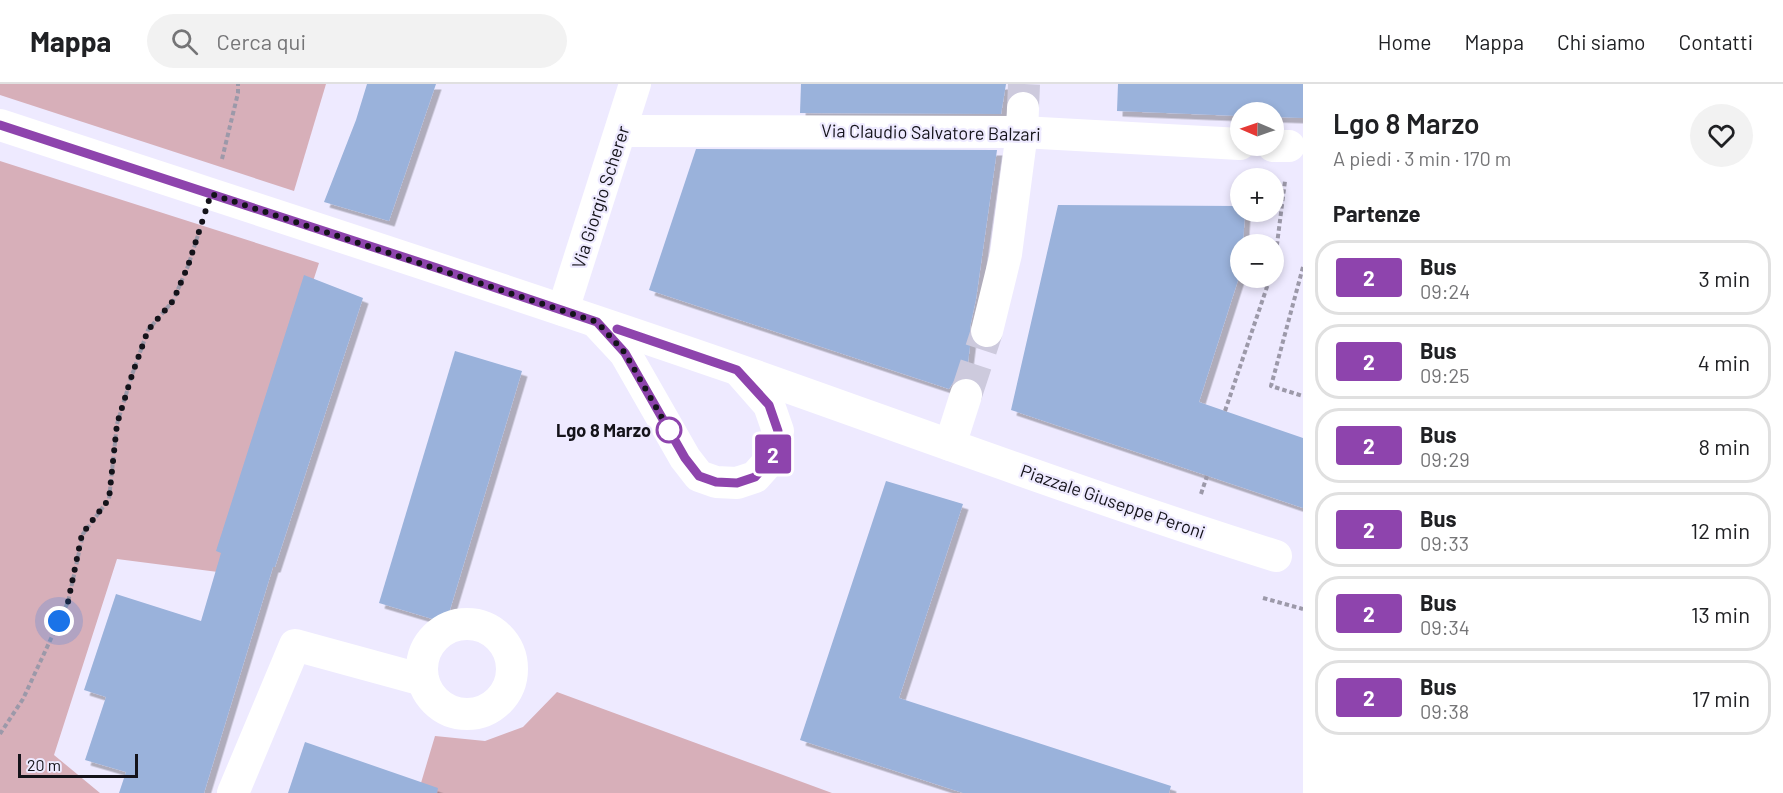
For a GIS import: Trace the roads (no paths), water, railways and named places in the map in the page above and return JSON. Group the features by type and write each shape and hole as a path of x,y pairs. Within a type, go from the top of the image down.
{"street":[{"name":"Via Giorgio Scherer","path":"562,310 636,84"},
{"name":"Via Claudio Salvatore Balzari","path":"622,131 1023,120 1230,143"},
{"path":"987,331 1006,254 1023,120"},
{"name":"Piazzale Giuseppe Peroni","path":"0,125 562,310 1189,528 1276,556"},
{"path":"597,322 625,353 685,458 699,476 716,482 737,483 755,477 771,459 778,431 769,405 737,370"},
{"path":"950,445 966,395"},
{"path":"233,793 295,645 423,680"}],"tunnel":[{"path":"1023,108 1024,84"},
{"path":"966,395 987,331"}],"place":[{"name":"Lgo 8 Marzo","path":"669,430"}]}
